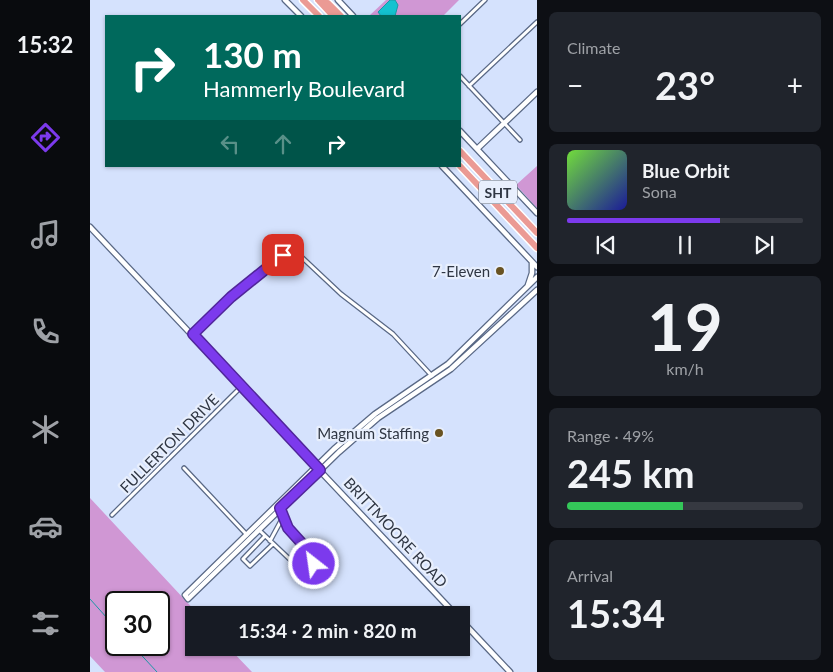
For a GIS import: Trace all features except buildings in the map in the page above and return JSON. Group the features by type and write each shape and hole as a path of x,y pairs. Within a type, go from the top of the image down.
{"highway":[{"path":"303,0 318,15"},
{"path":"318,0 332,15"},
{"path":"318,0 328,3 340,15"},
{"name":"SHT","path":"461,152 537,233"},
{"name":"SHT","path":"461,167 537,248"}],"main road":[{"path":"285,0 300,15"},
{"path":"338,0 352,15"},
{"path":"477,149 537,92"},
{"path":"461,132 537,213"},
{"path":"443,167 537,267"},
{"name":"BRITTMOORE ROAD","path":"90,227 448,606"},
{"path":"527,287 534,262"},
{"path":"434,378 537,277"},
{"path":"187,597 318,468 364,429 434,378 537,290"},
{"path":"530,296 537,295"},
{"path":"248,536 259,529 274,511 280,508 318,468"},
{"path":"470,630 510,672"}],"street":[{"path":"461,23 485,0"},
{"path":"469,86 537,22"},
{"path":"461,77 520,140"},
{"path":"193,334 231,297 292,248 341,294 393,334 434,378"},
{"name":"FULLERTON DRIVE","path":"112,515 242,386"},
{"path":"184,468 248,536"},
{"path":"259,529 301,570 308,569 314,564 315,558 287,524 280,508"},
{"path":"265,536 243,559 250,566 272,542 284,516"},
{"path":"278,529 287,524"}],"shaded area":[{"path":"386,0 459,0 444,15 370,15"},
{"path":"537,166 537,208 516,185"},
{"path":"90,498 191,606 185,606 185,656 237,656 252,672 105,672 90,656"}],"water":[{"path":"390,0 395,0 398,5 395,15 380,15 378,12"}],"waterway":[{"path":"90,599 105,616"},
{"path":"142,656 157,672"}],"place":[{"name":"7-Eleven","path":"500,271"},
{"name":"Magnum Staffing","path":"439,433"}],"route":[{"path":"283,255 231,297 193,334 320,470 280,508 288,528 315,558 314,564"}]}
